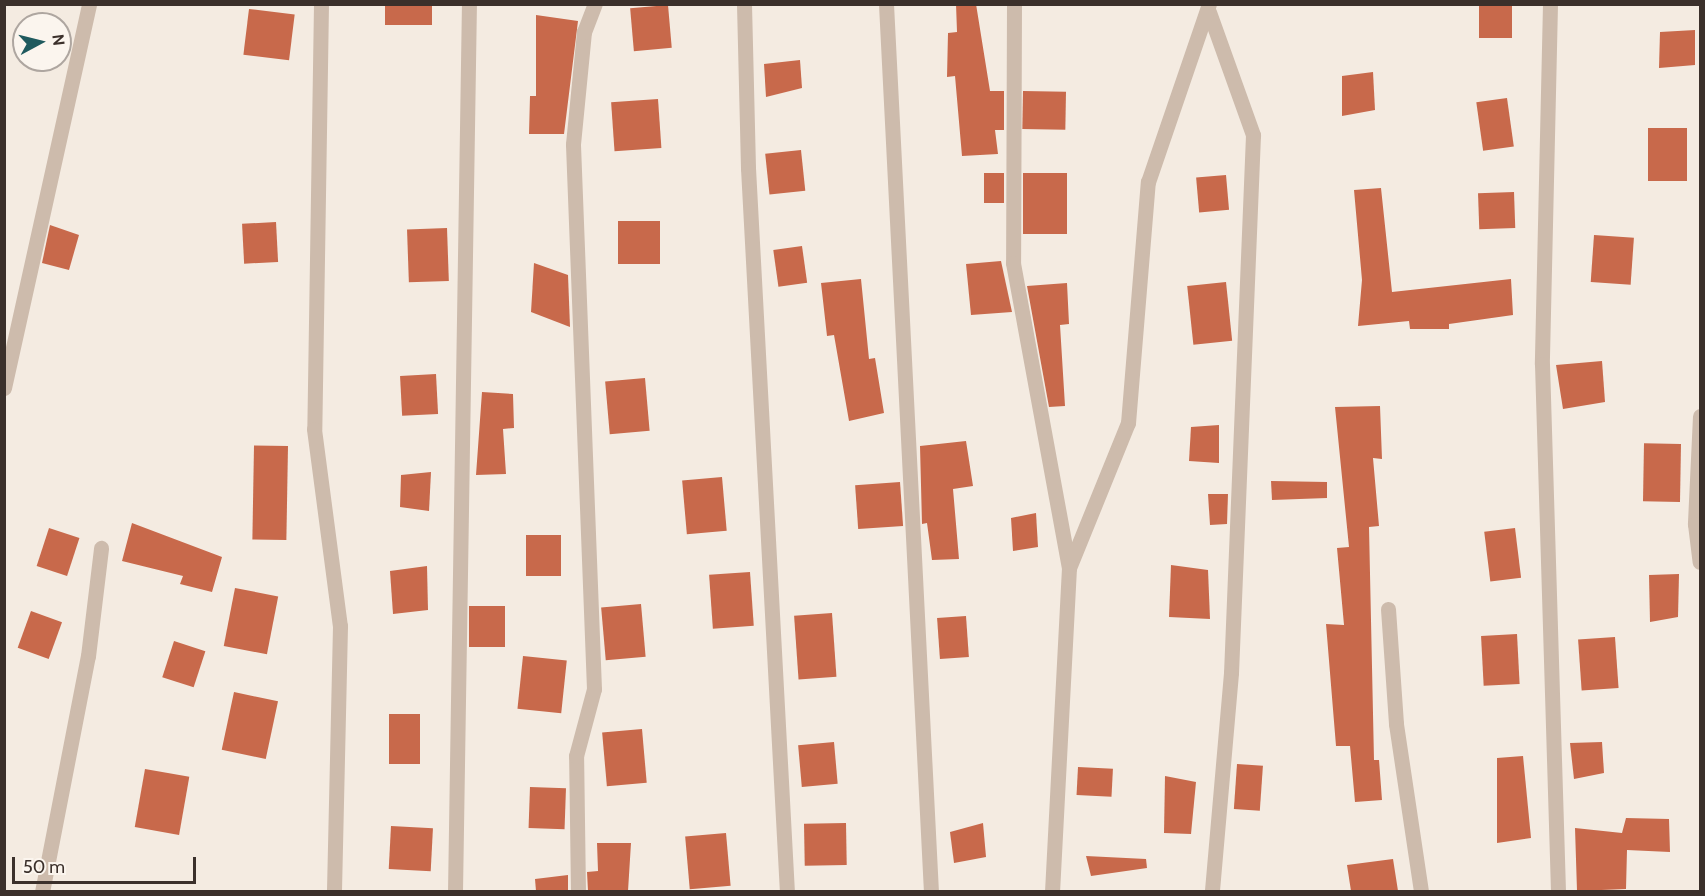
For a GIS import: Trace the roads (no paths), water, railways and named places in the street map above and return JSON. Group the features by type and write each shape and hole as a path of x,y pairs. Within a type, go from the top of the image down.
{"street":[{"path":"4,388 89,4"},
{"path":"321,4 314,429 340,626 334,891"},
{"path":"455,891 469,4"},
{"path":"578,891 576,756 594,689 573,144 584,32 595,4"},
{"path":"744,4 748,168 787,891"},
{"path":"886,4 931,891"},
{"path":"1014,4 1013,263 1069,568 1052,891"},
{"path":"1550,4 1542,364 1558,891"},
{"path":"1069,568 1128,423 1148,182 1209,8"},
{"path":"1209,8 1253,135 1231,673 1212,891"},
{"path":"1701,416 1695,524 1701,562"},
{"path":"42,891 88,656 101,548"},
{"path":"1388,609 1396,724 1421,891"}]}
